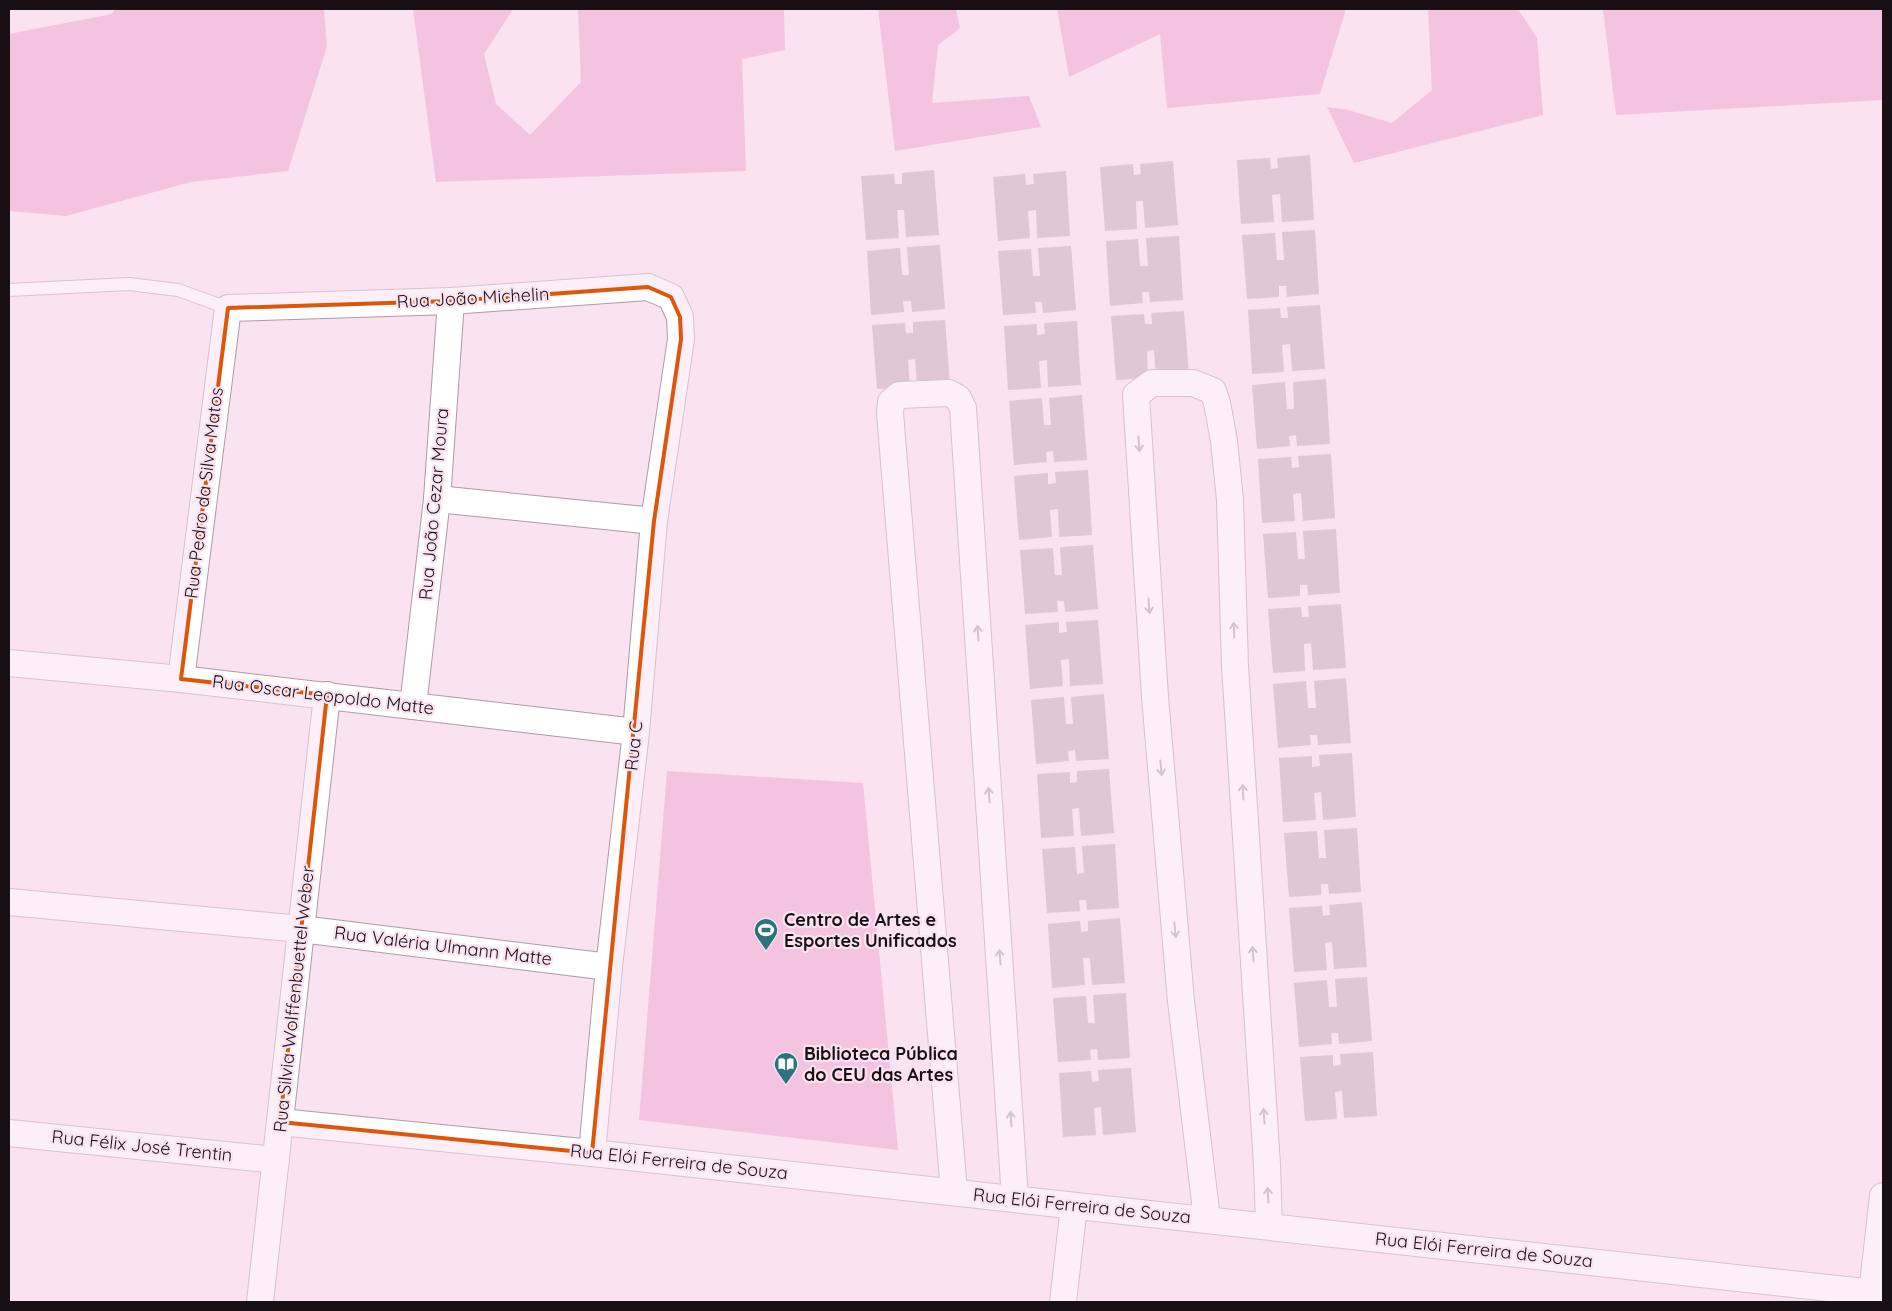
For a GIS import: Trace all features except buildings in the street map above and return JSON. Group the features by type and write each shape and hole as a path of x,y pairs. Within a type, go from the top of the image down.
{"street":[{"name":"Rua João Michelin","path":"228,308 451,301 648,287 671,297 680,317 681,339"},
{"name":"Rua João Cezar Moura","path":"413,706 437,499 451,301"},
{"name":"Rua Pedro da Silva Matos","path":"181,679 228,308"},
{"name":"Rua C","path":"592,1153 609,967 636,732 654,521 681,339"},
{"path":"1207,1219 1181,1001 1155,696 1136,396 1152,383 1194,383 1213,391 1224,442 1230,500 1235,666 1267,1165 1269,1226"},
{"path":"954,1192 890,413 892,402 899,395 927,393 949,393 958,398 963,408 1015,1199"},
{"path":"437,499 654,521"},
{"name":"Rua Oscar Leopoldo Matte","path":"9,663 181,679 636,732"},
{"name":"Rua Silvia Wolffenbuettel Weber","path":"260,1302 327,696"},
{"name":"Rua Valéria Ulmann Matte","path":"9,902 301,929 609,967"},
{"name":"Rua Elói Ferreira de Souza","path":"280,1122 592,1153 1207,1219 1875,1296"},
{"name":"Rua Félix José Trentin","path":"9,1133 276,1160"},
{"path":"1875,1296 1883,1196"},
{"path":"1063,1302 1074,1206"}],"lane":[{"path":"9,290 129,284 178,290 228,308"}],"highlighted area":[{"path":"648,287 671,297 680,317 681,339 654,521 592,1153 280,1122 327,695 181,679 228,308 451,301"}],"shaded area":[{"path":"115,9 324,9 327,46 288,171 191,182 66,216 9,211 9,34 112,14"},
{"path":"413,9 513,9 484,54 496,104 530,135 581,82 578,9 784,9 785,50 742,59 746,171 436,182"},
{"path":"878,9 956,9 960,28 938,45 932,103 1029,96 1041,127 895,151"},
{"path":"1057,9 1346,9 1320,94 1167,108 1160,34 1069,77"},
{"path":"1428,9 1518,9 1537,38 1543,115 1354,163 1327,107 1348,110 1392,123 1432,90"},
{"path":"1603,9 1883,9 1883,100 1616,115"},
{"name":"Centro de Artes e Esportes Unificados","path":"667,771 863,783 898,1150 639,1120"}],"place":[{"name":"Centro de Artes e Esportes Unificados","path":"766,951"},
{"name":"Biblioteca Pública do CEU das Artes","path":"786,1085"}]}
